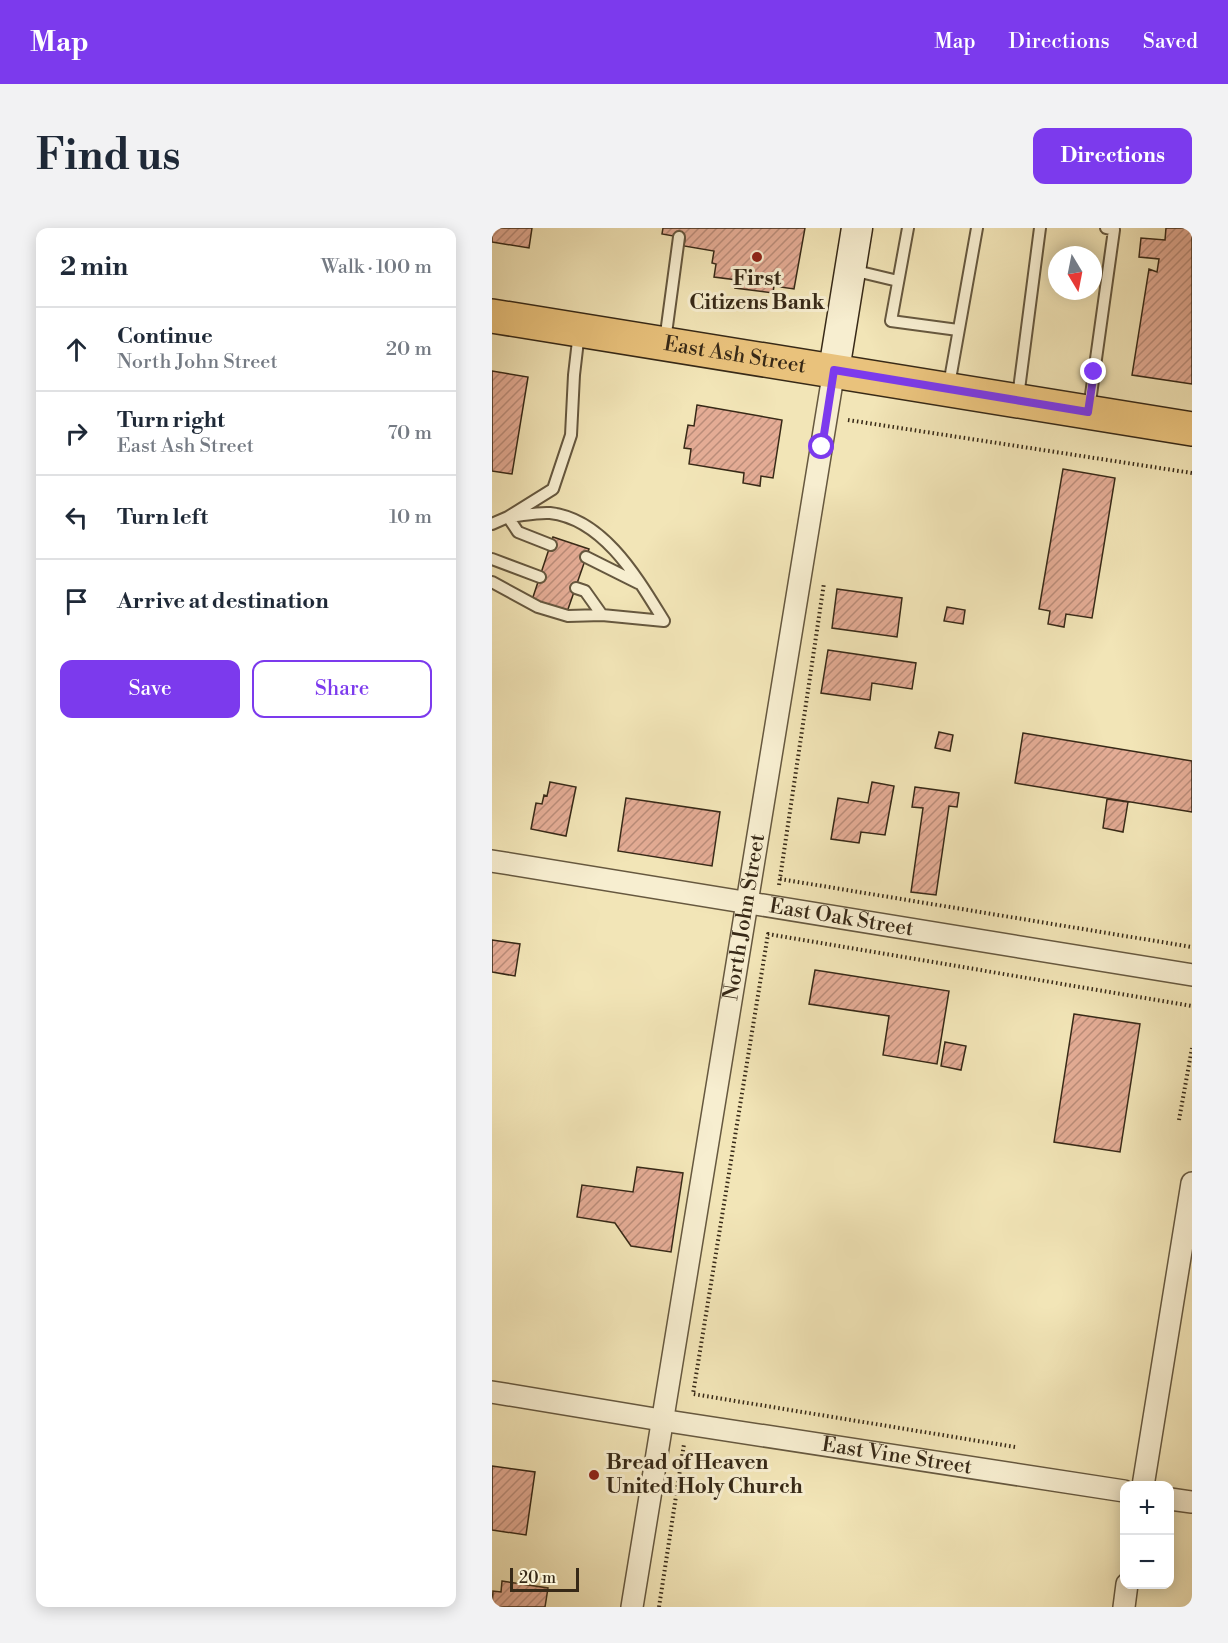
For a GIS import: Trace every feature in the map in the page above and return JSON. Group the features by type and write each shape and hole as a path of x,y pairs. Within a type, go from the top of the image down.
{"main road":[{"name":"East Ash Street","path":"492,316 1192,429"}],"street":[{"name":"North John Street","path":"632,1607 857,228"},
{"name":"East Oak Street","path":"492,861 1192,975"},
{"path":"1144,1481 1192,1183"},
{"name":"East Vine Street","path":"492,1392 1120,1490"},
{"path":"1174,1500 1192,1503"},
{"path":"1124,1607 1126,1589"}],"lane":[{"path":"908,228 891,321 958,330"},
{"path":"948,389 977,228"},
{"path":"1017,400 1040,228"},
{"path":"1088,412 1114,230 1106,228"},
{"path":"664,343 679,237"},
{"path":"850,269 898,281"},
{"path":"492,524 508,517 553,489 571,435 579,330"},
{"path":"492,582 538,607 568,616 602,615 664,621 641,584 609,545 594,532 575,520 549,513 508,517"},
{"path":"508,517 518,532 551,545"},
{"path":"586,557 641,584"},
{"path":"492,560 540,577"},
{"path":"576,588 585,591 602,615"}],"path":[{"path":"846,432 849,410"},
{"path":"848,420 1192,473"},
{"path":"779,885 825,573"},
{"path":"780,879 1192,947"},
{"path":"1015,1447 693,1394 768,934 1192,1006"},
{"path":"1179,1120 1192,1048"},
{"path":"659,1607 684,1443"}],"building":[{"path":"492,228 532,228 529,248 492,242"},
{"name":"First Citizens Bank","path":"663,228 805,228 794,289 774,286 773,293 735,288 737,280 714,277 716,264 712,263 714,251 684,246 685,238 662,234"},
{"path":"1166,228 1192,228 1192,384 1132,375 1149,269 1157,272 1159,259 1139,257 1141,238 1165,240"},
{"path":"492,371 528,377 512,474 492,471"},
{"path":"697,405 782,420 773,478 761,476 760,486 743,483 744,473 689,464 691,449 684,448 688,425 694,426"},
{"path":"1063,469 1115,478 1092,618 1066,614 1064,627 1048,624 1050,611 1039,609"},
{"path":"553,537 589,549 567,612 532,600"},
{"path":"837,589 902,598 897,637 832,628"},
{"path":"947,607 965,610 963,624 944,621"},
{"path":"828,650 916,663 912,689 872,683 870,700 821,693"},
{"path":"939,732 953,735 950,751 935,748"},
{"path":"1023,733 1192,761 1192,812 1015,783"},
{"path":"550,782 576,787 566,836 531,829 536,803 542,804 544,795 547,796"},
{"path":"872,782 894,786 885,835 861,832 859,843 831,839 838,798 868,803"},
{"path":"915,787 959,793 957,807 949,806 936,895 911,892 923,808 912,807"},
{"path":"626,798 720,812 712,866 618,851"},
{"path":"1107,799 1128,802 1123,832 1103,828"},
{"path":"492,940 520,944 515,976 492,972"},
{"path":"815,970 949,991 937,1064 883,1055 889,1016 809,1004"},
{"path":"1074,1014 1140,1024 1120,1152 1054,1142"},
{"path":"945,1042 966,1046 961,1070 941,1066"},
{"path":"637,1167 683,1173 671,1252 631,1246 615,1223 577,1217 582,1185 633,1192"},
{"path":"492,1466 535,1472 526,1535 492,1530"},
{"path":"502,1581 548,1588 545,1607 492,1607 493,1591 501,1592"}],"place":[{"name":"First Citizens Bank","path":"757,257"},
{"name":"Bread of Heaven United Holy Church","path":"594,1475"}],"route":[{"path":"822,447 834,370 1088,412 1094,372"}]}
